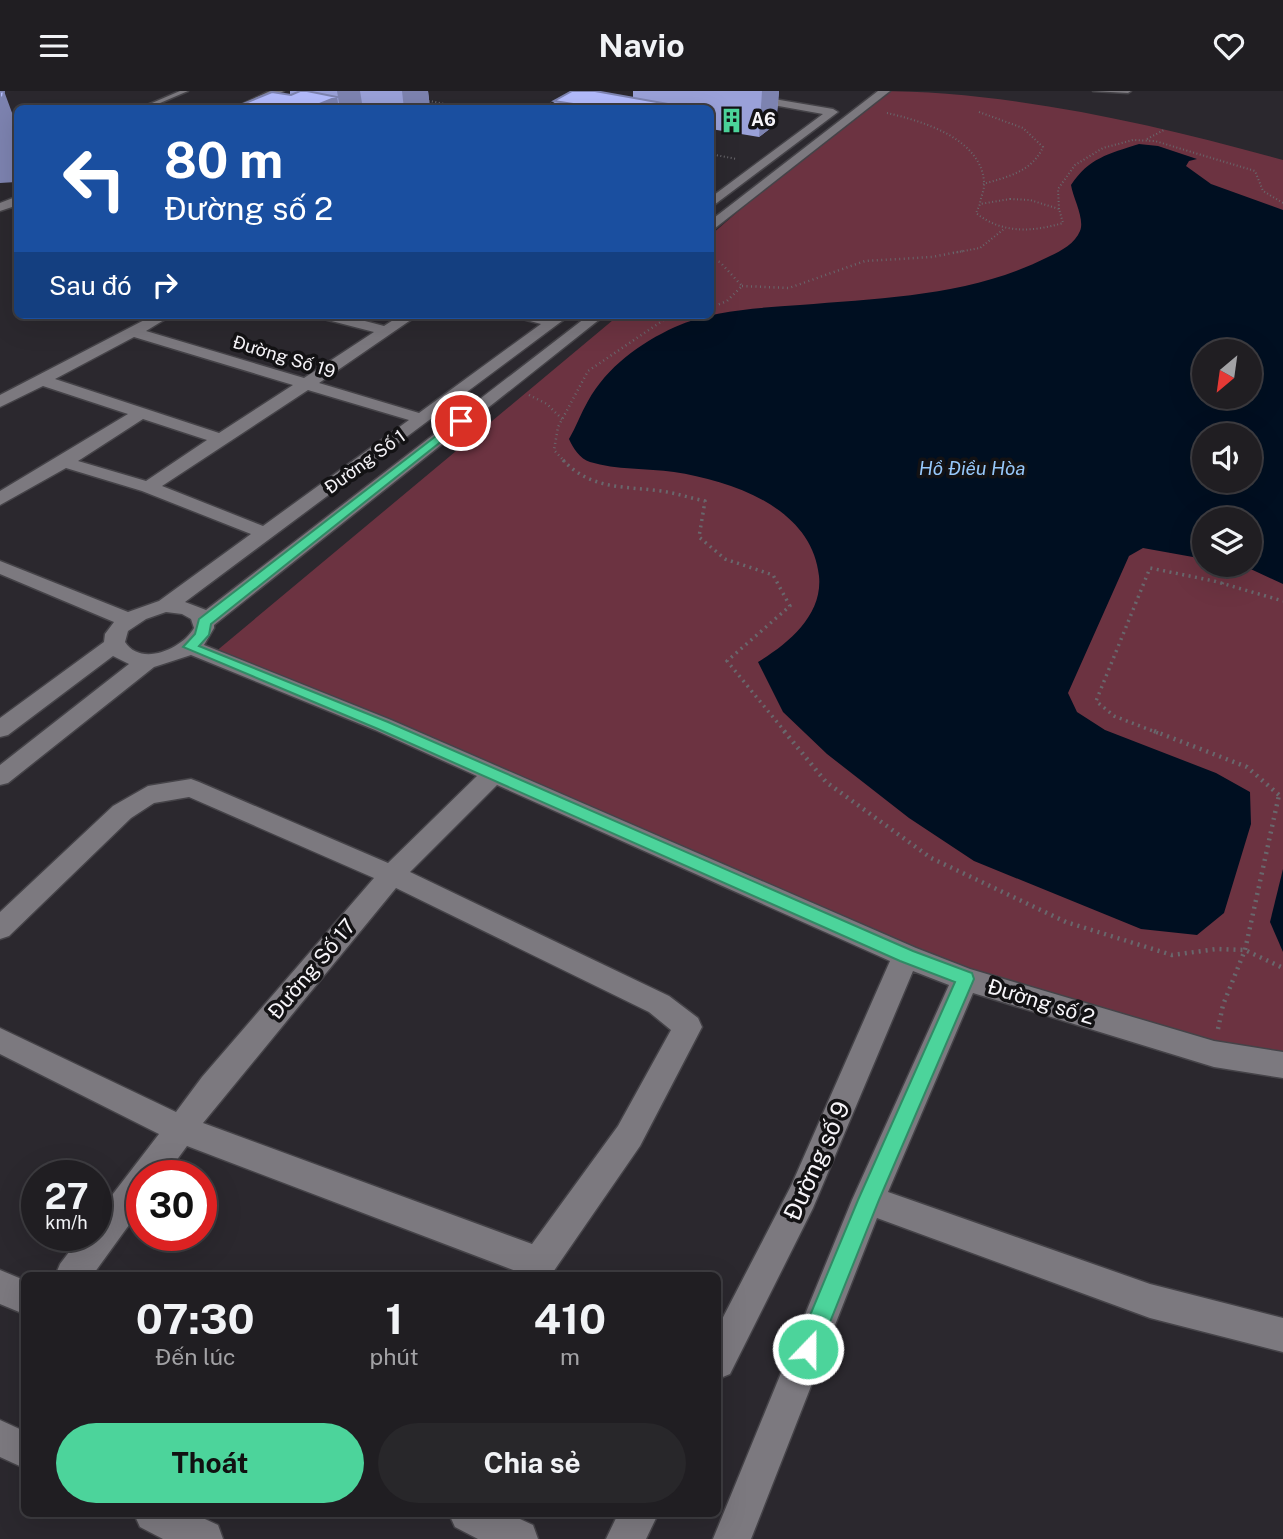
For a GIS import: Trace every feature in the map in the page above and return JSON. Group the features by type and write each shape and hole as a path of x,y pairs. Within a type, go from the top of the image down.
{"street":[{"path":"246,105 279,91"},
{"path":"714,225 885,91"},
{"path":"714,201 837,109 727,95"},
{"path":"0,402 157,319"},
{"path":"340,319 386,331"},
{"path":"148,487 405,319"},
{"name":"Đường Số 1","path":"166,606 558,319"},
{"name":"Đường Số 1","path":"204,622 593,319"},
{"name":"Đường Số 19","path":"133,332 423,419"},
{"path":"42,380 223,440"},
{"path":"0,499 141,413"},
{"path":"64,461 148,487 267,534"},
{"path":"0,568 128,620"},
{"path":"0,729 116,644 120,628 139,613 166,606 195,611 204,622 202,635 190,647 171,657 149,660 127,656 116,644"},
{"name":"Đường số 2","path":"190,647 383,725 906,956 965,979 1213,1054 1283,1065"},
{"path":"0,777 149,660"},
{"name":"Đường Số 17","path":"158,1160 213,1086 392,875 493,774"},
{"path":"0,928 122,812 148,795 191,788 392,875 659,1004 688,1027 629,1136 539,1263 180,1129 0,1040"},
{"name":"Đường số 9","path":"721,1356 803,1197 906,956"},
{"path":"732,1539 868,1200 965,979"},
{"path":"868,1200 1150,1301 1283,1335"},
{"path":"75,1272 126,1203"},
{"path":"0,1287 21,1296"},
{"path":"0,1438 21,1448"},
{"path":"159,1517 204,1539"},
{"path":"474,1517 519,1539"},
{"path":"625,1539 637,1517"}],"lane":[{"path":"150,105 185,91"},
{"path":"1096,91 1128,91"}],"path":[{"path":"548,105 562,97"},
{"path":"416,99 448,105"},
{"path":"864,108 893,114 953,137 968,150 981,171 983,184 976,213 985,222 1005,228 1040,231 1063,223 1056,202 1060,183 1073,165 1097,151 1127,141 1146,139 1164,130"},
{"path":"979,112 1022,127 1037,137 1042,147 1040,157 1027,168 983,184"},
{"path":"1146,139 1255,171 1263,191 1283,203"},
{"path":"980,204 996,199 1019,198 1043,202 1060,210"},
{"path":"714,260 720,262 742,286 789,288 865,261 932,257 980,249 1005,228"},
{"path":"714,306 727,301 742,286"},
{"path":"665,319 588,371 558,427 554,450 571,471 600,487 662,491 705,501 699,537 725,559 773,575 790,606 727,661 826,782 931,858 1066,922 1172,955 1217,949 1245,950 1283,968"},
{"path":"505,387 547,404 562,419"},
{"path":"1213,1054 1223,1005 1245,950 1281,794 1248,767 1114,716 1096,701 1150,568 1283,601"},
{"path":"1222,584 1225,577"}],"shaded area":[{"path":"876,91 927,92 1030,103 1133,122 1283,160 1283,1060 1214,1049 908,952 214,653 614,319 714,319 714,232"}],"water":[{"name":"Hồ Điều Hòa","path":"1139,144 1158,146 1197,159 1189,161 1186,166 1211,184 1283,210 1283,584 1262,574 1262,507 1192,507 1192,557 1143,548 1129,556 1068,693 1077,712 1105,730 1216,773 1250,792 1251,824 1224,913 1197,935 1141,929 974,861 909,818 827,754 783,712 758,662 792,637 809,616 815,603 819,576 813,552 802,532 786,516 744,491 697,476 590,462 577,453 569,439 596,389 625,357 649,341 690,321 714,319 714,315 769,307 927,293 989,280 1057,253 1074,240 1080,231 1080,215 1071,185 1092,163"},
{"path":"1283,869 1283,952 1270,922"}],"building":[{"path":"307,91 337,97 322,103 332,105 240,105 272,92 291,95"},
{"path":"572,91 595,91 674,105 579,105 554,101"}],"place":[{"name":"A6","path":"731,120"}],"route":[{"path":"461,421 204,622 202,635 190,647 383,725 906,956 965,979 868,1200 808,1349"}]}
